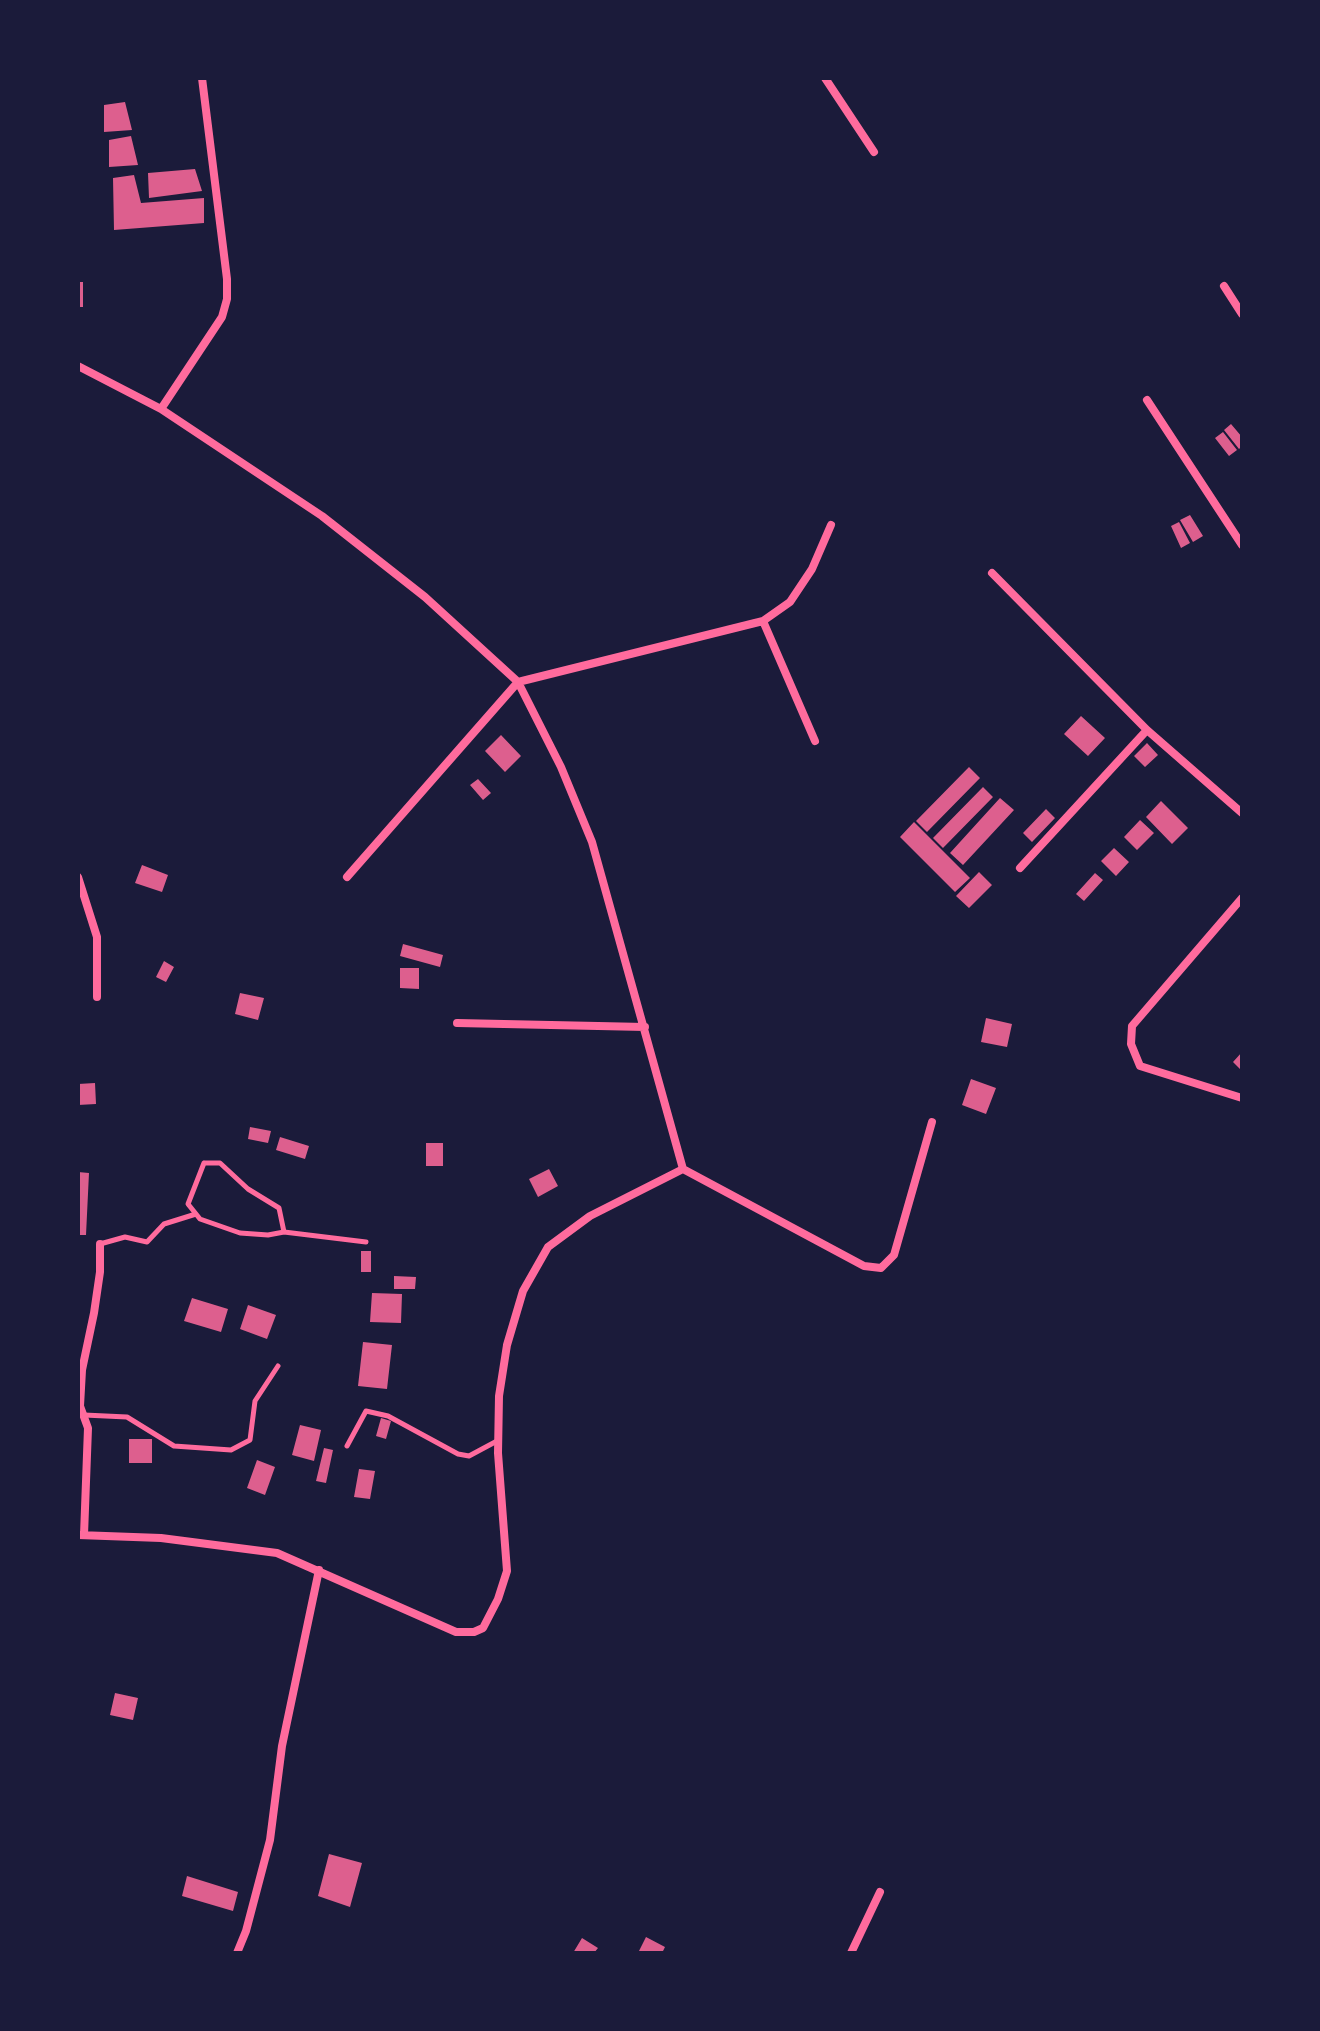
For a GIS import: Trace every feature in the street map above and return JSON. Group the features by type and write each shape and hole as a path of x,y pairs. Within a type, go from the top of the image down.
{"street":[{"path":"161,409 222,317 227,299 202,78"},
{"path":"825,78 874,152"},
{"path":"1224,286 1242,314"},
{"path":"78,366 161,409 322,516 425,597 518,682 561,767 592,842 683,1169 864,1266 881,1268 894,1255 932,1122"},
{"path":"1147,400 1242,545"},
{"path":"347,877 518,682 763,621 790,602 812,569 831,525"},
{"path":"992,573 1147,730 1242,813"},
{"path":"763,621 815,741"},
{"path":"1020,868 1147,730"},
{"path":"78,877 97,937 97,997"},
{"path":"1242,898 1132,1026 1131,1044 1140,1066 1242,1098"},
{"path":"457,1023 645,1027"},
{"path":"100,1244 100,1272 82,1370 80,1406 88,1428 81,1535 161,1538 277,1553 456,1632 474,1632 483,1628 498,1599 507,1571 498,1441 499,1396 507,1345 523,1291 548,1247 590,1216 683,1169"},
{"path":"237,1953 246,1931 270,1840 282,1746 319,1570"},
{"path":"851,1953 880,1892"}],"lane":[{"path":"284,1232 279,1208 248,1189 220,1163 204,1163 188,1204 200,1219 240,1233 268,1235 284,1232 366,1242"},
{"path":"100,1244 125,1237 147,1242 164,1224 196,1214"},
{"path":"83,1415 127,1417 174,1446 231,1450 250,1440 255,1401 278,1366"},
{"path":"347,1446 366,1411 388,1416 458,1454 469,1456 498,1441"}],"building":[{"path":"125,102 132,130 104,132 104,105"},
{"path":"131,136 138,165 109,167 109,140"},
{"path":"195,169 202,191 149,198 148,173"},
{"path":"134,175 141,203 204,198 204,223 114,230 113,178"},
{"path":"78,282 83,282 83,307 78,307"},
{"path":"1231,424 1242,437 1239,449 1224,430"},
{"path":"1223,432 1237,450 1229,456 1215,438"},
{"path":"1190,515 1203,536 1193,542 1180,520"},
{"path":"1179,522 1190,543 1181,548 1171,526"},
{"path":"1081,716 1105,738 1088,756 1064,734"},
{"path":"501,735 521,756 505,772 485,751"},
{"path":"1147,743 1158,755 1145,767 1134,756"},
{"path":"969,767 980,778 927,832 916,821"},
{"path":"478,779 491,793 483,800 470,785"},
{"path":"983,787 993,797 943,848 933,838"},
{"path":"1000,798 1014,810 963,865 950,853"},
{"path":"1161,801 1188,828 1172,844 1146,817"},
{"path":"1046,809 1055,818 1032,842 1023,833"},
{"path":"1140,820 1154,833 1137,850 1124,837"},
{"path":"914,822 970,878 955,892 900,837"},
{"path":"1114,848 1129,862 1116,876 1101,861"},
{"path":"142,865 168,875 162,892 135,883"},
{"path":"979,872 992,885 969,908 956,896"},
{"path":"1095,873 1103,880 1084,901 1076,894"},
{"path":"403,944 443,955 440,967 400,956"},
{"path":"164,961 174,967 166,982 156,977"},
{"path":"400,968 419,968 419,989 400,988"},
{"path":"240,993 264,998 258,1020 235,1014"},
{"path":"986,1018 1012,1024 1007,1047 981,1042"},
{"path":"1242,1052 1242,1071 1233,1062"},
{"path":"971,1079 996,1088 986,1114 962,1105"},
{"path":"95,1083 96,1104 78,1105 78,1084"},
{"path":"250,1127 271,1131 268,1143 248,1139"},
{"path":"280,1137 309,1146 305,1159 276,1150"},
{"path":"426,1143 443,1143 443,1166 426,1166"},
{"path":"549,1169 558,1186 538,1197 529,1179"},
{"path":"78,1172 89,1173 86,1235 78,1235"},
{"path":"361,1251 371,1251 371,1272 361,1272"},
{"path":"394,1276 416,1277 415,1289 394,1289"},
{"path":"372,1293 402,1294 401,1323 370,1322"},
{"path":"192,1298 228,1309 221,1332 184,1321"},
{"path":"248,1305 276,1315 267,1339 240,1329"},
{"path":"363,1342 392,1345 387,1389 358,1386"},
{"path":"381,1418 391,1421 386,1439 376,1436"},
{"path":"300,1425 321,1430 314,1461 292,1455"},
{"path":"129,1439 152,1439 152,1463 129,1463"},
{"path":"324,1448 333,1450 326,1483 316,1481"},
{"path":"257,1460 275,1467 265,1495 247,1488"},
{"path":"359,1469 375,1471 370,1499 354,1497"},
{"path":"115,1693 138,1698 133,1720 110,1715"},
{"path":"329,1854 362,1863 350,1907 318,1896"},
{"path":"187,1876 238,1892 233,1911 182,1896"},
{"path":"646,1937 665,1947 662,1953 638,1953"},
{"path":"582,1938 598,1948 594,1953 573,1953"}]}
